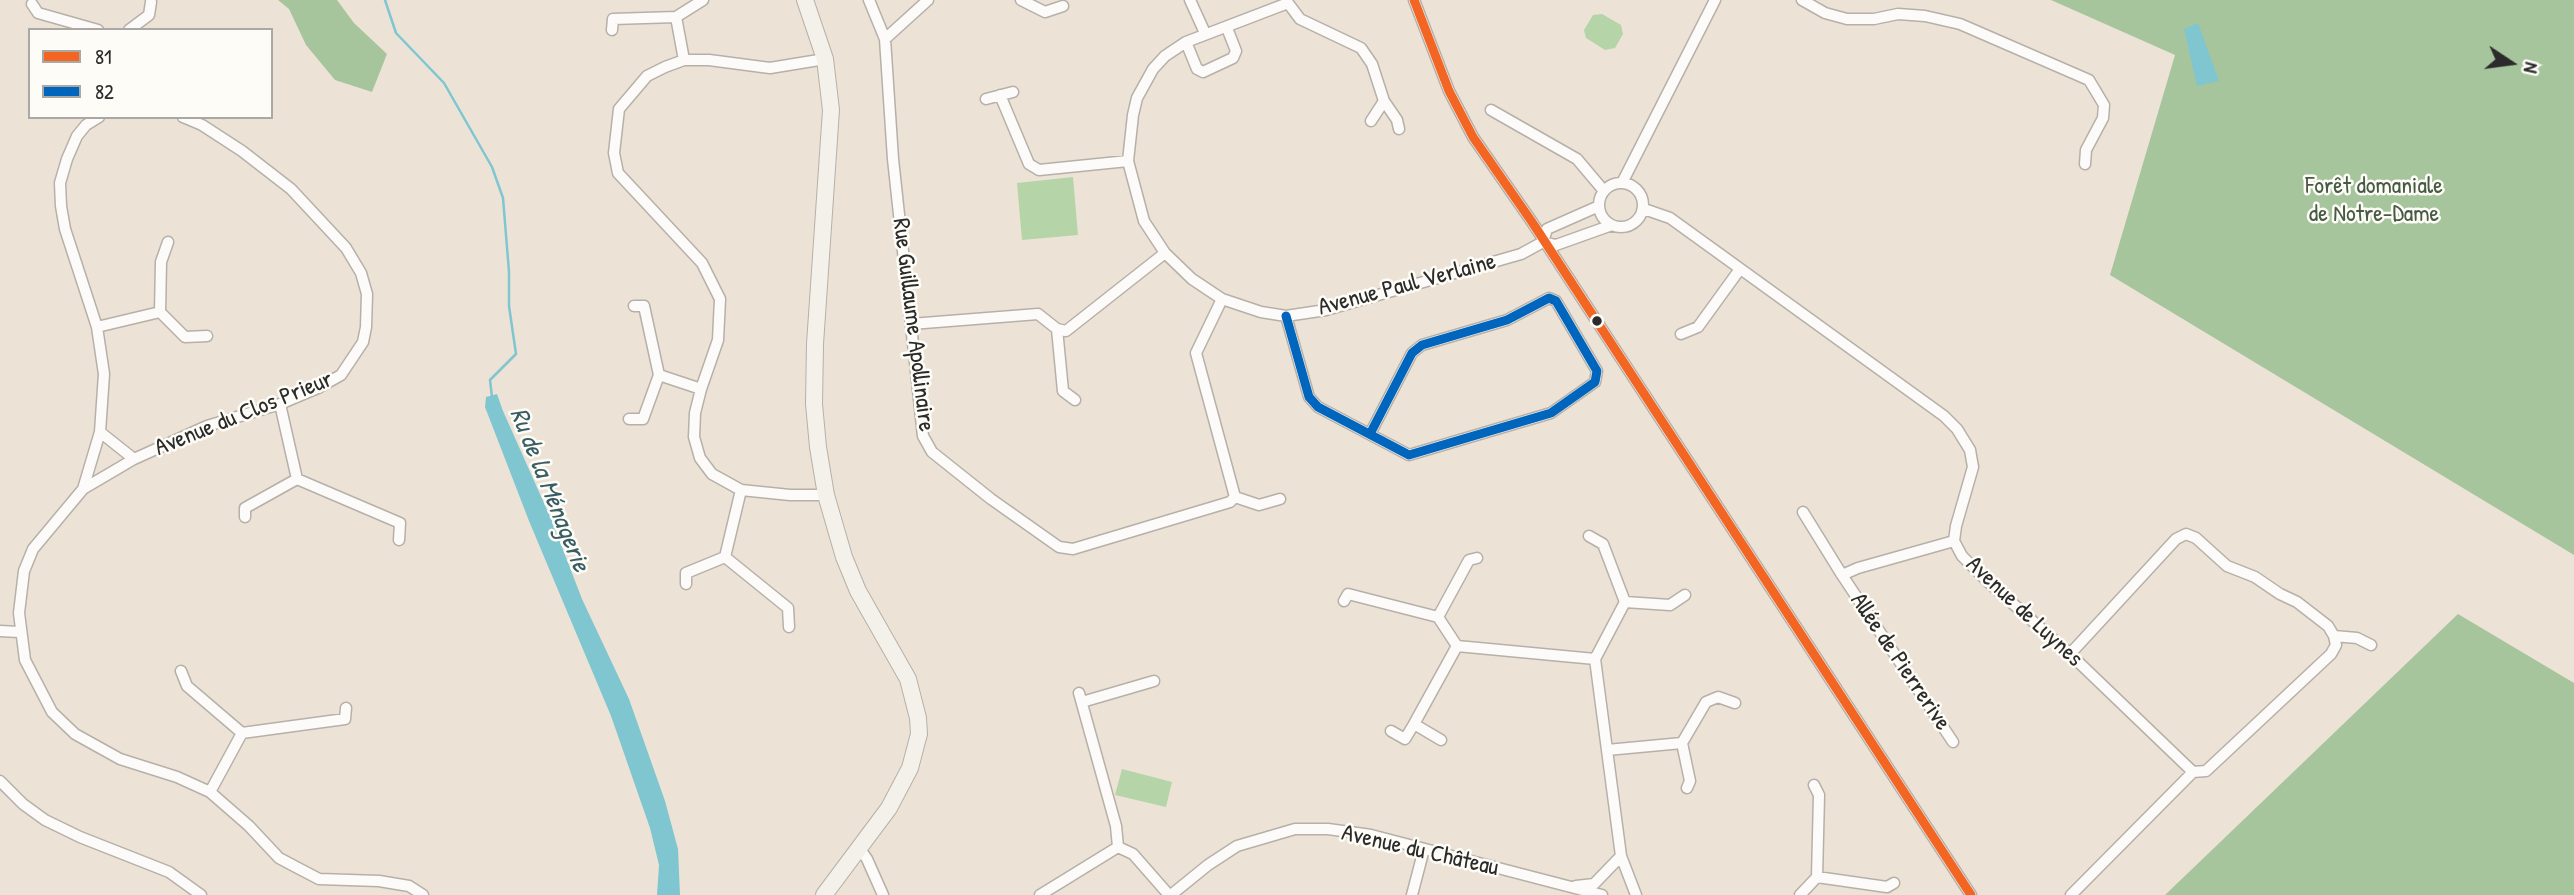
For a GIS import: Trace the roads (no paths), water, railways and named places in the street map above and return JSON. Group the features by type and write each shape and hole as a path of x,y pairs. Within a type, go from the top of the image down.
{"street":[{"path":"612,30 613,19 676,17 703,0"},
{"path":"805,0 825,59 831,131 814,373 818,447 826,495 844,557 858,591 908,679 918,718 919,734 910,768 889,808 824,895"},
{"name":"Rue Guillaume Apollinaire","path":"869,0 885,39 893,159 923,436 932,452 991,499 1059,547 1073,549 1230,502 1235,496"},
{"path":"885,39 928,0"},
{"path":"1021,0 1045,12 1063,6"},
{"path":"1190,0 1205,33"},
{"path":"1414,0 1449,91 1473,137 1972,895"},
{"path":"1612,225 1603,218 1599,206 1604,191 1614,184 1622,183 1715,0"},
{"path":"1802,0 1825,13 1847,19 1911,15 1960,24 2089,80 2104,105 2103,118 2086,150 2085,164"},
{"path":"1287,1 1300,19 1361,48 1372,64 1384,101 1397,120 1399,129"},
{"name":"Avenue Paul Verlaine","path":"1287,1 1186,42 1165,56 1153,69 1137,98 1129,138 1128,161 1144,221 1165,253 1192,279 1222,299 1261,312 1286,316 1326,310 1521,254 1543,242"},
{"path":"131,28 149,15 151,2"},
{"path":"32,4 38,13 91,28"},
{"path":"676,17 684,60"},
{"path":"1186,42 1197,69 1203,72 1233,58 1236,51 1227,27"},
{"path":"825,59 770,68 709,60 684,60 646,76 619,109 614,153 618,173 634,193 686,243 702,263 719,299 718,340 695,413 694,437 699,458 712,474 741,490 790,495 826,495"},
{"path":"986,99 1013,92"},
{"path":"1000,95 1029,164 1039,170 1128,161"},
{"path":"1371,121 1384,101"},
{"path":"1491,110 1577,159 1604,191"},
{"name":"Avenue du Clos Prieur","path":"83,489 100,432 104,374 97,327 65,229 60,183 66,159 77,136 86,125 96,119"},
{"name":"Avenue du Clos Prieur","path":"188,119 242,151 291,189 346,248 361,273 367,294 363,342 341,375 318,388 280,404 207,426 134,459 83,489 33,549 20,590 19,632 25,660 34,682 52,712 75,734 120,759 177,777 210,792 249,826 279,858 319,879 379,881 409,886 423,895"},
{"name":"Avenue de Luynes","path":"1622,183 1638,190 1644,202 1644,209 1670,218 1944,416 1957,429 1970,450 1973,467 1954,541 1962,556 2070,654 2193,772"},
{"path":"1543,242 1547,229 1599,206"},
{"path":"1543,242 1556,245 1612,225 1632,225 1644,209"},
{"path":"168,242 161,262 160,312 185,337 207,336"},
{"path":"911,324 1038,314 1056,329 1066,331 1165,253"},
{"path":"1681,334 1698,327 1740,269"},
{"path":"1286,316 1309,397 1318,407 1409,455 1551,413 1595,382 1597,370 1556,301 1549,298 1507,320 1422,345 1412,353 1370,434"},
{"path":"1222,299 1196,353 1235,496 1259,505 1280,499"},
{"path":"629,419 642,419 659,375 644,306 634,306"},
{"path":"97,327 160,312"},
{"path":"1056,329 1063,391 1075,400"},
{"path":"659,375 701,389"},
{"path":"280,404 297,479"},
{"name":"Avenue du Clos Prieur","path":"100,432 134,459"},
{"path":"245,517 245,508 297,479"},
{"path":"297,479 400,523 399,540"},
{"path":"725,557 741,490"},
{"path":"1803,512 1842,575"},
{"path":"2070,654 2176,539 2186,534 2196,538 2227,566 2255,577 2297,602 2328,626 2336,645 2331,654 2206,771 2193,772 2071,895"},
{"path":"1589,536 1603,544 1625,602 1595,659 1620,856 1636,895"},
{"name":"Allée de Pierrerive","path":"1953,742 1842,575 1954,541"},
{"path":"686,584 686,573 725,557"},
{"path":"725,557 788,608 789,627"},
{"path":"1438,617 1469,560 1477,558"},
{"path":"1344,601 1348,594 1438,617 1457,646"},
{"path":"1625,602 1670,605 1685,595"},
{"path":"0,631 19,632"},
{"path":"2334,636 2357,638 2371,645"},
{"path":"1457,646 1595,659"},
{"path":"1391,731 1405,738 1457,646"},
{"path":"181,671 187,686 242,733 345,719 346,708"},
{"path":"1118,847 1116,826 1080,698 1154,681"},
{"path":"1687,788 1690,781 1682,744 1706,702 1718,697 1735,703"},
{"path":"1414,724 1441,740"},
{"path":"210,792 242,733"},
{"path":"1607,751 1682,744"},
{"path":"0,781 23,804 45,820 80,837 169,872 201,895"},
{"path":"1800,895 1817,877 1819,795 1814,785"},
{"name":"Avenue du Château","path":"1170,895 1237,846 1295,829 1328,829 1371,835 1602,895"},
{"path":"1040,895 1118,847"},
{"path":"1118,847 1133,854 1170,895"},
{"path":"860,849 883,895"},
{"path":"1412,895 1424,849"},
{"path":"1567,887 1594,884 1620,856"},
{"path":"1817,877 1887,887 1894,883"}],"water":[{"path":"2198,23 2219,81 2197,86 2184,29"},
{"path":"497,394 552,521 582,599 629,699 665,801 678,849 680,895 657,895 659,865 650,828 611,716 529,521 485,407 486,397"}],"waterway":[{"name":"Ru de la Ménagerie","path":"385,0 396,33 444,83 492,167 503,198 509,306 516,354 490,380 492,397"}],"park label":[{"name":"Forêt domaniale de Notre-Dame","path":"2374,201"}]}
